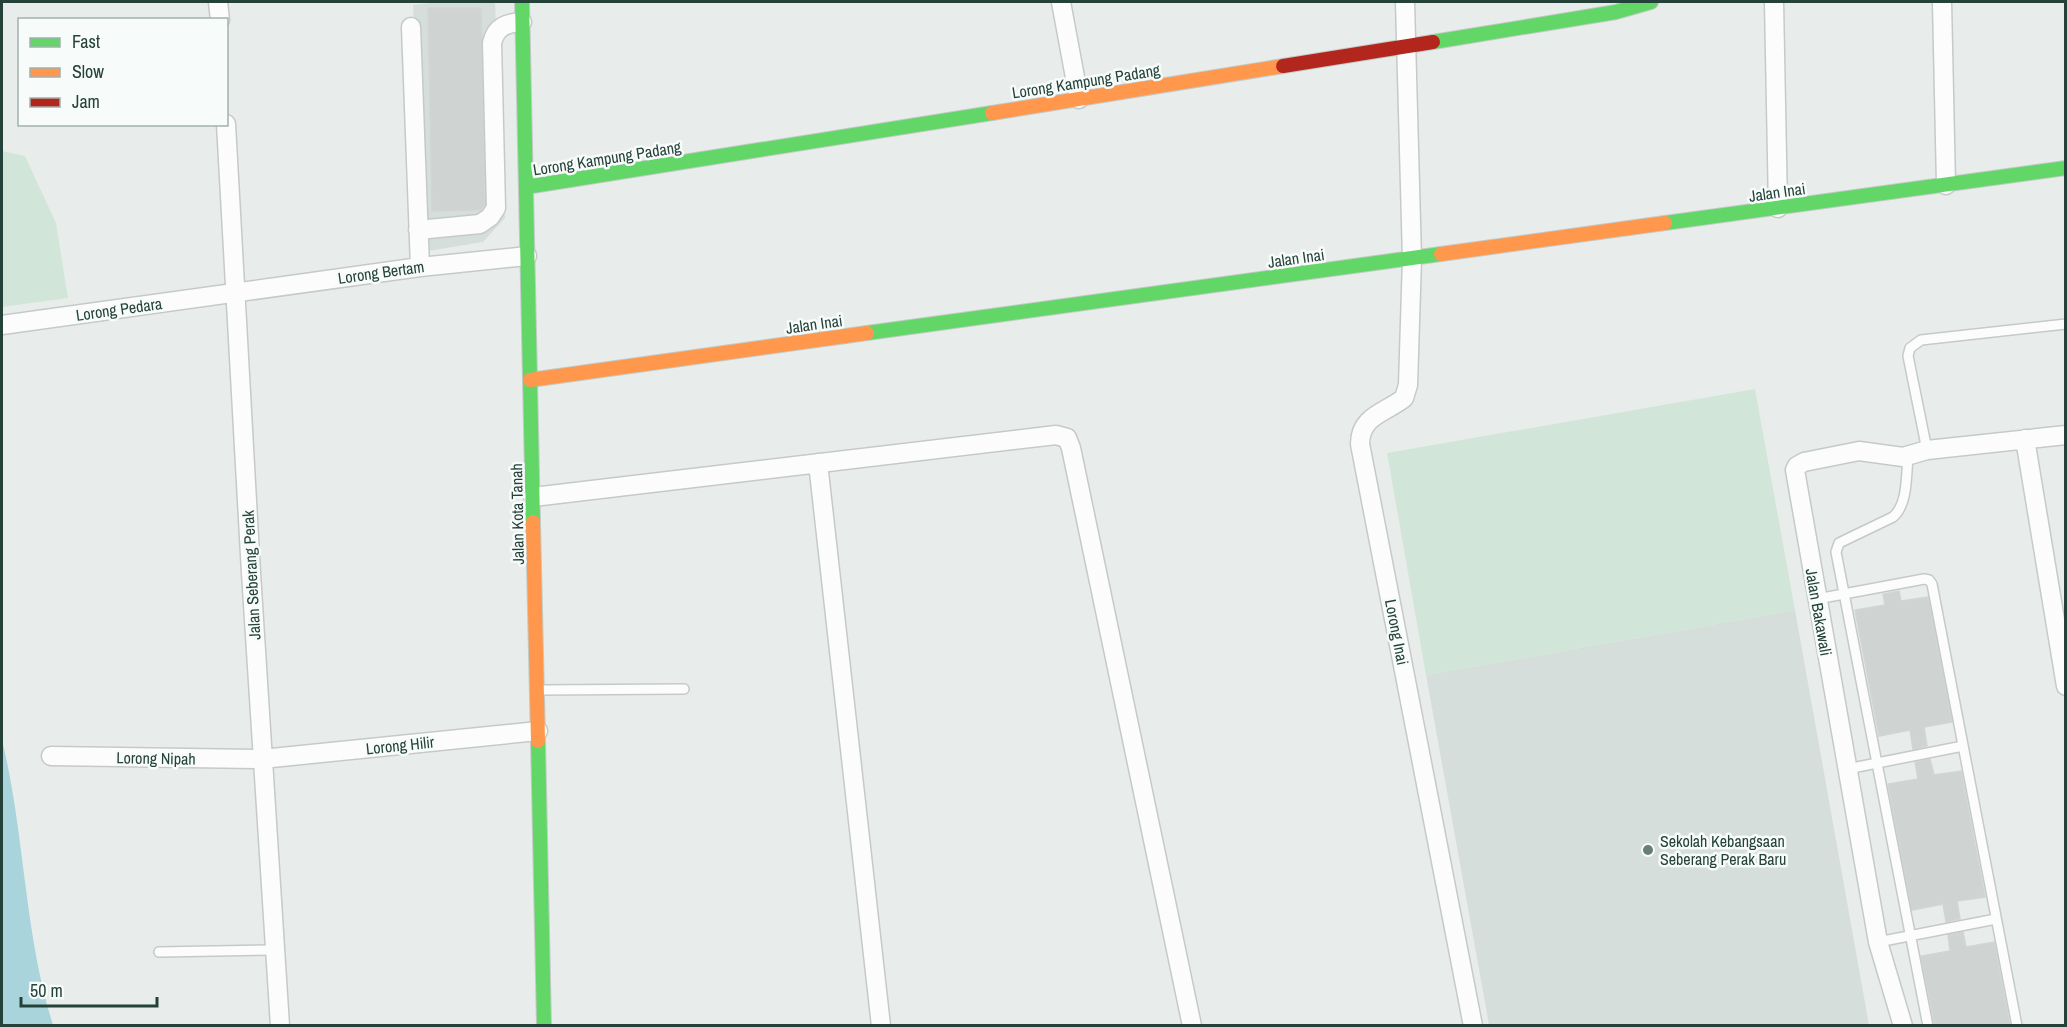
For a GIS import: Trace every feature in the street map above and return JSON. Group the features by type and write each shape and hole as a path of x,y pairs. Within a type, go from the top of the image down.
{"street":[{"path":"218,2 219,18"},
{"name":"Jalan Kota Tanah","path":"522,2 544,1026"},
{"path":"1061,2 1079,99"},
{"name":"Lorong Inai","path":"1405,2 1412,259 1407,392 1398,403 1362,427 1360,444 1473,1026"},
{"name":"Lorong Kampung Padang","path":"526,187 1604,15 1651,2"},
{"path":"1773,2 1778,208"},
{"path":"1942,2 1946,185"},
{"path":"418,230 480,224 494,213 496,208 492,43 501,27 510,22 522,22"},
{"path":"411,27 420,267"},
{"name":"Jalan Seberang Perak","path":"226,126 262,759 280,1026"},
{"name":"Jalan Inai","path":"530,380 2066,168"},
{"name":"Lorong Bertam","path":"236,292 420,267 527,256"},
{"name":"Lorong Pedara","path":"2,325 236,292"},
{"path":"533,497 1056,435 1066,438 1070,443 1192,1026"},
{"name":"Jalan Bakawali","path":"1903,1026 1878,942 1795,474 1797,466 1804,462 1859,451 1908,457 1927,450 2066,435"},
{"path":"2025,439 2066,686"},
{"path":"818,463 881,1026"},
{"name":"Lorong Hilir","path":"262,759 538,731"},
{"name":"Lorong Nipah","path":"51,756 262,759"}],"lane":[{"path":"1927,450 1908,356 1910,348 1921,340 2066,324"},
{"path":"1908,457 1900,511 1893,517 1836,546 1928,1026"},
{"path":"1817,599 1923,579 1931,582 2017,1026"},
{"path":"537,690 684,689"},
{"path":"1847,769 1963,746"},
{"path":"1878,942 1996,919"},
{"path":"159,952 275,950"}],"shaded area":[{"path":"439,2 495,2 505,218 483,242 422,252 413,5"},
{"name":"Sekolah Kebangsaan Seberang Perak Baru","path":"1795,610 1869,1025 1489,1025 1426,675"}],"green space":[{"path":"2,151 25,156 56,223 68,298 2,307"},
{"path":"1755,389 1795,610 1426,675 1387,453"}],"water":[{"path":"2,740 16,811 36,955 53,1025 2,1025"}],"building":[{"path":"428,8 481,8 485,205 480,210 432,211"},
{"path":"1899,591 1901,601 1928,597 1952,722 1924,727 1927,746 1913,749 1910,730 1879,736 1855,610 1885,605 1883,594"},
{"path":"1930,759 1934,775 1961,771 1985,897 1957,901 1960,919 1946,922 1943,904 1912,910 1888,784 1918,779 1915,762"},
{"path":"1963,932 1966,947 1994,942 2010,1026 1935,1026 1921,956 1950,951 1948,935"}],"traffic: fast":[{"path":"522,2 533,522"},
{"path":"1433,42 1616,12 1651,2"},
{"path":"526,187 992,113"},
{"path":"1665,223 2066,168"},
{"path":"867,333 1441,254"},
{"path":"538,741 544,1026"}],"traffic: slow":[{"path":"992,113 1283,66"},
{"path":"1441,254 1665,223"},
{"path":"530,380 867,333"},
{"path":"533,522 538,741"}],"traffic: jam":[{"path":"1283,66 1433,42"}],"place":[{"name":"Sekolah Kebangsaan Seberang Perak Baru","path":"1648,850"}]}
